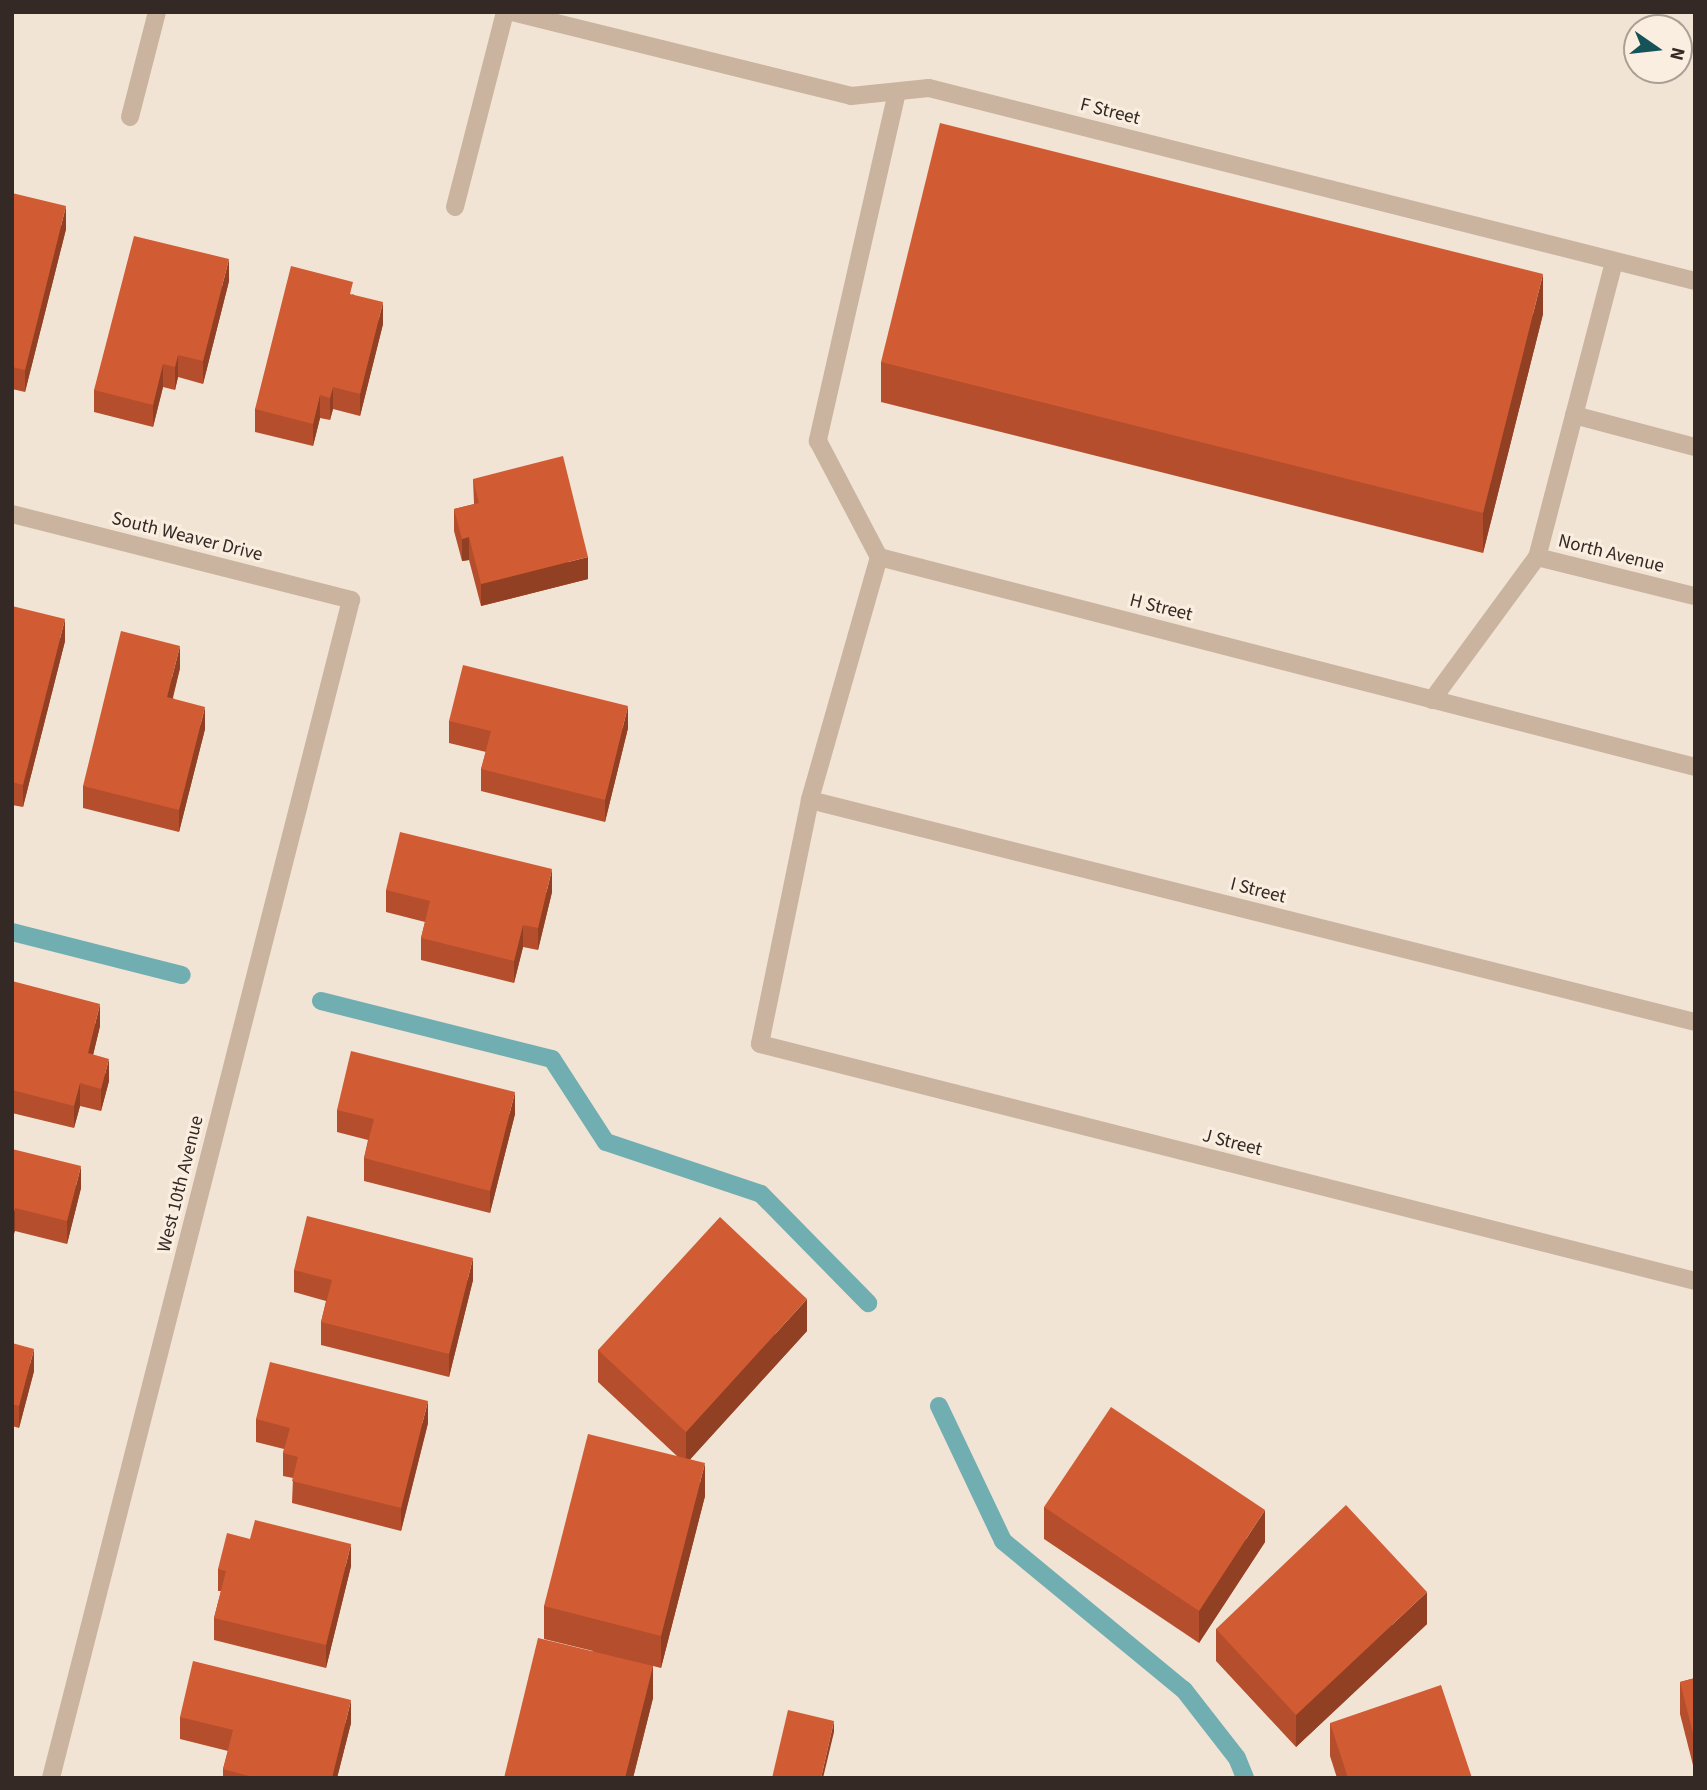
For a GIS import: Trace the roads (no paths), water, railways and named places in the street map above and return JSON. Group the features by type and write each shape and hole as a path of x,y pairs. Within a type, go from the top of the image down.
{"street":[{"path":"130,117 157,12"},
{"path":"455,206 505,12"},
{"name":"F Street","path":"512,12 851,96 929,88 1695,281"},
{"path":"810,800 879,557 817,441 897,92"},
{"name":"North Avenue","path":"1614,261 1537,557 1695,596"},
{"path":"1574,415 1695,447"},
{"name":"South Weaver Drive","path":"12,514 351,600"},
{"name":"H Street","path":"879,557 1695,767"},
{"path":"1432,700 1537,557"},
{"name":"West 10th Avenue","path":"51,1778 351,600"},
{"name":"I Street","path":"810,800 1695,1022"},
{"name":"J Street","path":"810,800 760,1045 1695,1281"}],"waterway":[{"path":"12,932 182,975"},
{"path":"321,1001 552,1059 606,1142 761,1194 868,1303"},
{"path":"939,1406 1003,1541 1184,1690 1237,1758 1245,1778"}]}
